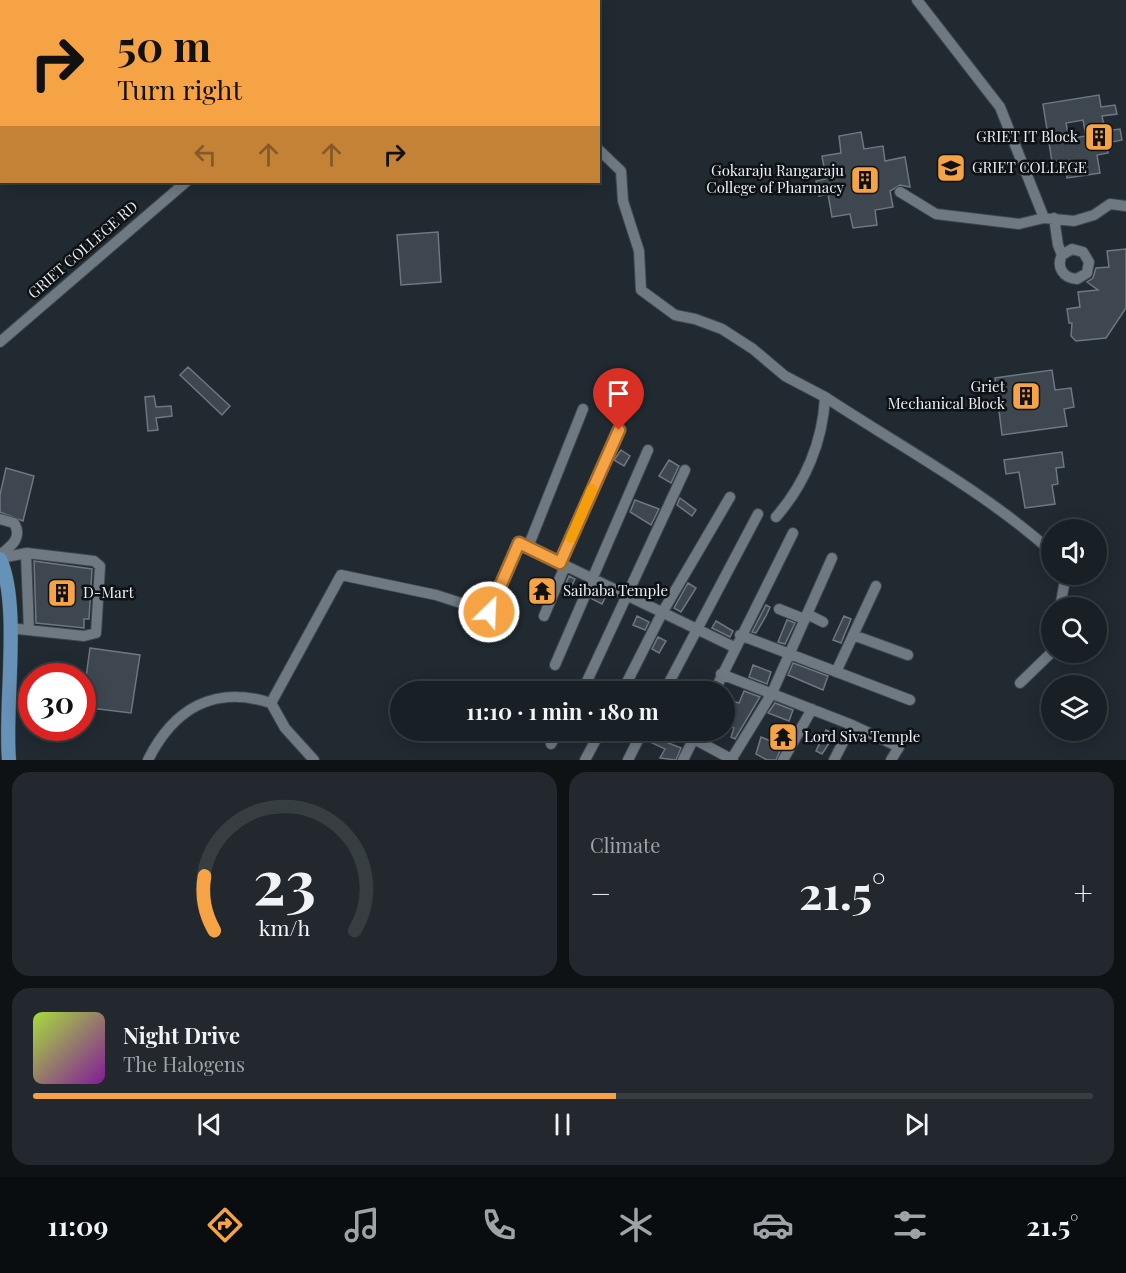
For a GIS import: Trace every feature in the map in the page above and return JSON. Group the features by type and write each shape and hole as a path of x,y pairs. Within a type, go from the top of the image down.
{"main road":[{"path":"0,558 6,585 9,628 9,760"},
{"path":"0,602 0,680"}],"street":[{"path":"917,0 1000,107 1049,218 1062,255"},
{"path":"600,151 621,171 623,201 639,251 641,290 675,315 695,319 722,329 753,349 785,376 825,397 962,484 1041,542"},
{"name":"GRIET COLLEGE RD","path":"0,342 185,183"},
{"path":"900,192 936,214 1019,224 1049,218 1074,221 1094,215 1110,204 1126,206"},
{"path":"776,517 788,502 806,471 820,436 825,397"},
{"path":"528,547 583,408"},
{"path":"544,616 563,564 619,430"},
{"path":"555,665 648,450"},
{"path":"590,681 685,470"},
{"path":"628,681 662,613 730,497"},
{"path":"670,681 758,514"},
{"path":"0,519 14,523 18,533 16,541 0,558"},
{"path":"718,681 793,533"},
{"path":"271,703 341,575 436,595 489,612 519,543 734,647"},
{"path":"0,558 26,554 94,561 100,566 96,633 84,636 9,628"},
{"path":"26,554 29,630"},
{"path":"705,741 732,760 771,693 832,558"},
{"path":"836,672 876,586"},
{"path":"779,609 823,622"},
{"path":"740,635 910,700"},
{"path":"853,635 908,656"},
{"path":"1020,683 1041,663"},
{"path":"721,674 852,725 899,747 891,760"},
{"path":"148,760 174,720 200,703 236,696 271,703 285,728 314,760"},
{"path":"783,760 812,709"},
{"path":"834,760 852,725"},
{"path":"585,760 595,741"},
{"path":"628,760 638,741"},
{"path":"683,760 693,741"}],"building":[{"name":"GRIET IT Block","path":"1099,95 1101,107 1115,105 1117,114 1102,116 1105,131 1120,129 1122,140 1107,143 1108,153 1097,155 1100,173 1067,178 1065,160 1052,162 1043,104","holes":["1083,120 1086,136 1069,139 1066,123"]},
{"name":"Gokaraju Rangaraju College of Pharmacy","path":"861,132 864,149 883,146 885,161 905,157 910,187 900,185 890,191 893,207 875,210 877,225 853,228 850,214 832,217 828,194 819,196 816,181 826,179 822,156 841,153 839,136"},
{"path":"438,232 441,282 401,285 397,235"},
{"path":"1126,249 1126,308 1106,338 1076,341 1071,336 1072,323 1069,323 1067,309 1080,307 1078,292 1098,290 1087,282 1093,278 1096,268 1109,267 1107,251"},
{"path":"188,367 230,406 222,415 180,375"},
{"name":"Griet Mechanical Block","path":"1052,370 1055,390 1071,388 1074,407 1064,409 1067,426 1002,435 995,378"},
{"path":"154,396 156,407 171,406 172,416 156,418 158,430 148,431 145,397"},
{"path":"621,450 630,456 624,466 614,460"},
{"path":"1062,452 1064,467 1056,468 1058,484 1052,485 1055,504 1025,508 1019,472 1006,474 1004,460"},
{"path":"669,460 679,466 671,483 659,476"},
{"path":"6,468 34,476 23,521 0,512 0,495"},
{"path":"680,498 696,510 692,516 677,505"},
{"path":"635,500 659,509 651,525 630,512"},
{"name":"D-Mart","path":"34,561 92,569 89,619 84,619 84,628 36,623"},
{"path":"569,576 575,579 567,595 562,593"},
{"path":"688,583 696,588 681,612 674,608"},
{"path":"596,589 607,594 602,604 592,599"},
{"path":"766,605 770,607 766,616 756,633 752,632"},
{"path":"637,616 649,622 645,630 633,625"},
{"path":"844,616 851,619 841,643 833,640"},
{"path":"787,620 795,623 785,644 778,642"},
{"path":"716,621 733,631 730,637 712,628"},
{"path":"658,637 666,641 659,653 652,649"},
{"path":"90,648 140,655 131,713 96,709 96,663 88,663"},
{"path":"793,663 828,676 823,690 788,675"},
{"path":"753,665 771,672 767,684 749,677"},
{"path":"744,691 760,697 735,739 735,702 739,703"},
{"path":"775,703 793,710 789,721 768,713"},
{"path":"826,730 835,734 822,754 816,751"},
{"path":"761,737 782,746 776,760 767,760 756,754"},
{"path":"648,741 666,741 681,748 676,760 660,758 665,749"}],"slow traffic":[{"path":"571,538 592,489"}],"place":[{"name":"GRIET IT Block","path":"1099,137"},
{"name":"GRIET COLLEGE","path":"951,168"},
{"name":"Gokaraju Rangaraju College of Pharmacy","path":"865,180"},
{"name":"Griet Mechanical Block","path":"1026,396"},
{"name":"Saibaba Temple","path":"542,591"},
{"name":"D-Mart","path":"62,593"},
{"name":"Lord Siva Temple","path":"783,737"}],"route":[{"path":"489,612 519,543 560,563 619,430"}]}
